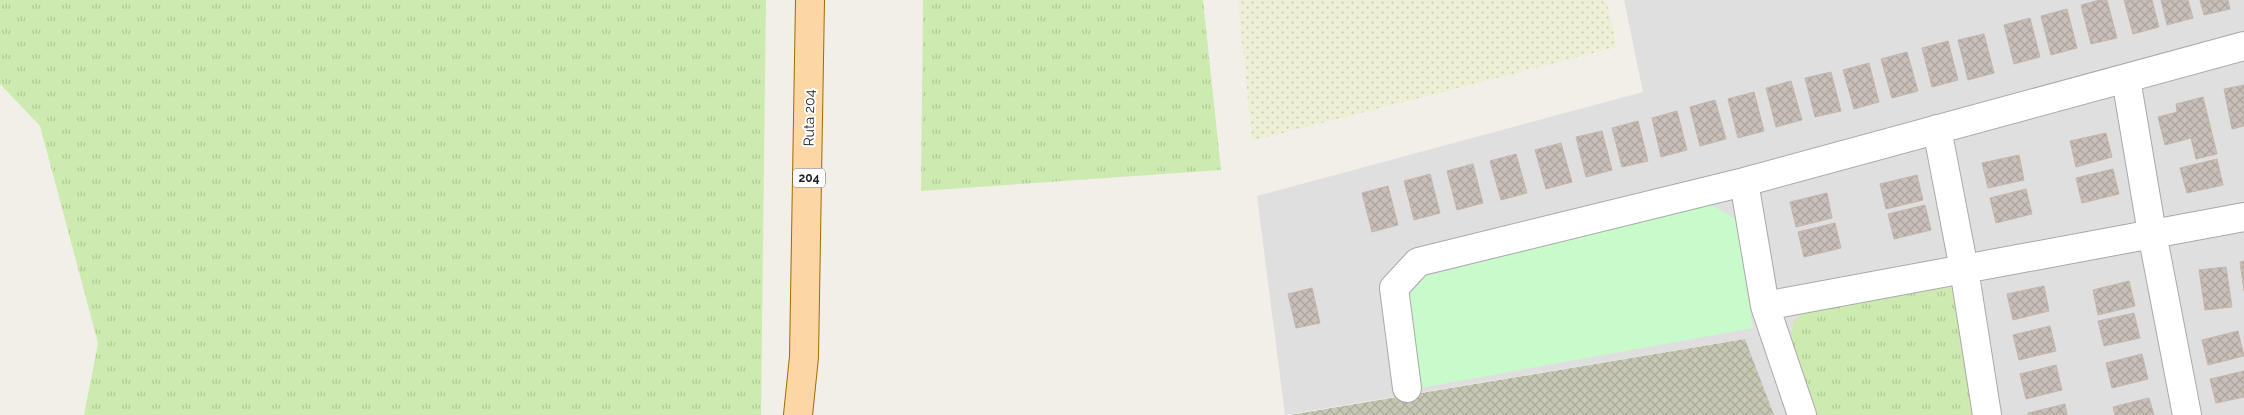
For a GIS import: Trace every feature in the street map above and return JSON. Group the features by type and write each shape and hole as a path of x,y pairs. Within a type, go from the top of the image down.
{"main road":[{"name":"Ruta 204","path":"798,415 804,357 810,0"},
{"name":"Ruta 204","path":"804,357 810,415"}],"street":[{"path":"1407,388 1394,288 1418,262 1744,182 2244,46"},
{"path":"2126,79 2152,233 2187,415"},
{"path":"1937,129 1964,269 1987,415"},
{"path":"1744,182 1765,306 1802,415"},
{"path":"1765,306 2244,217"}],"shaded area":[{"path":"1238,0 1606,0 1617,47 1252,141"},
{"path":"1624,0 2244,0 2244,415 1774,415 1744,339 1285,415 1257,196 1643,92"},
{"path":"1745,339 1774,415 1290,415"}],"green space":[{"path":"0,0 766,0 761,415 84,415 98,343 40,126 0,84"},
{"path":"923,0 1203,0 1221,170 921,191"},
{"path":"1708,203 1736,219 1753,328 1420,388 1408,298 1423,277"},
{"path":"1949,287 1961,301 1980,415 1816,415 1789,339 1794,321 1803,313"}],"building":[{"path":"2107,0 2117,38 2091,44 2081,5"},
{"path":"2124,0 2152,0 2159,27 2133,34"},
{"path":"2161,0 2188,0 2193,18 2167,25"},
{"path":"2200,0 2228,0 2230,9 2204,15"},
{"path":"2067,9 2077,48 2051,55 2041,16"},
{"path":"2030,18 2040,57 2014,64 2004,25"},
{"path":"1984,34 1994,73 1968,80 1958,40"},
{"path":"1948,41 1958,80 1932,87 1922,48"},
{"path":"1907,52 1918,91 1892,98 1881,59"},
{"path":"1869,63 1879,102 1854,109 1843,70"},
{"path":"1831,72 1841,111 1815,117 1805,78"},
{"path":"1791,81 1802,120 1776,127 1766,88"},
{"path":"2244,85 2244,126 2232,129 2224,89"},
{"path":"1754,92 1764,131 1738,138 1728,99"},
{"path":"2203,97 2217,154 2196,159 2191,138 2165,145 2158,117 2177,112 2176,104"},
{"path":"1715,100 1726,139 1700,146 1690,107"},
{"path":"1677,111 1687,150 1661,157 1652,118"},
{"path":"1638,121 1648,161 1622,167 1612,128"},
{"path":"1602,131 1612,170 1586,177 1576,137"},
{"path":"2106,133 2112,157 2076,167 2070,141"},
{"path":"1561,143 1572,182 1546,189 1535,150"},
{"path":"1516,154 1527,193 1501,200 1490,161"},
{"path":"2019,155 2024,180 1988,188 1982,163"},
{"path":"2217,159 2223,185 2187,193 2180,168"},
{"path":"1473,164 1483,203 1457,210 1447,171"},
{"path":"2113,169 2119,194 2082,203 2076,178"},
{"path":"1430,174 1440,213 1414,220 1404,181"},
{"path":"1917,175 1923,200 1886,209 1880,184"},
{"path":"1388,186 1398,225 1372,232 1362,193"},
{"path":"2026,189 2032,214 1996,223 1990,198"},
{"path":"1827,193 1832,218 1796,227 1790,202"},
{"path":"1925,205 1931,230 1894,239 1888,214"},
{"path":"1835,223 1841,248 1804,257 1798,232"},
{"path":"2244,261 2244,291 2240,262"},
{"path":"2226,267 2232,307 2205,310 2199,270"},
{"path":"2129,281 2135,306 2098,315 2093,290"},
{"path":"2044,286 2049,311 2013,320 2007,294"},
{"path":"1312,288 1320,323 1296,328 1288,294"},
{"path":"2134,313 2140,338 2104,346 2098,321"},
{"path":"2050,326 2056,351 2019,360 2013,335"},
{"path":"2238,331 2244,356 2208,365 2202,340"},
{"path":"2142,354 2148,379 2112,388 2106,363"},
{"path":"2056,365 2062,390 2026,399 2020,374"},
{"path":"2244,371 2244,397 2216,403 2210,379"},
{"path":"2149,398 2154,415 2115,415 2113,407"},
{"path":"2065,404 2067,415 2028,415 2028,413"}]}
